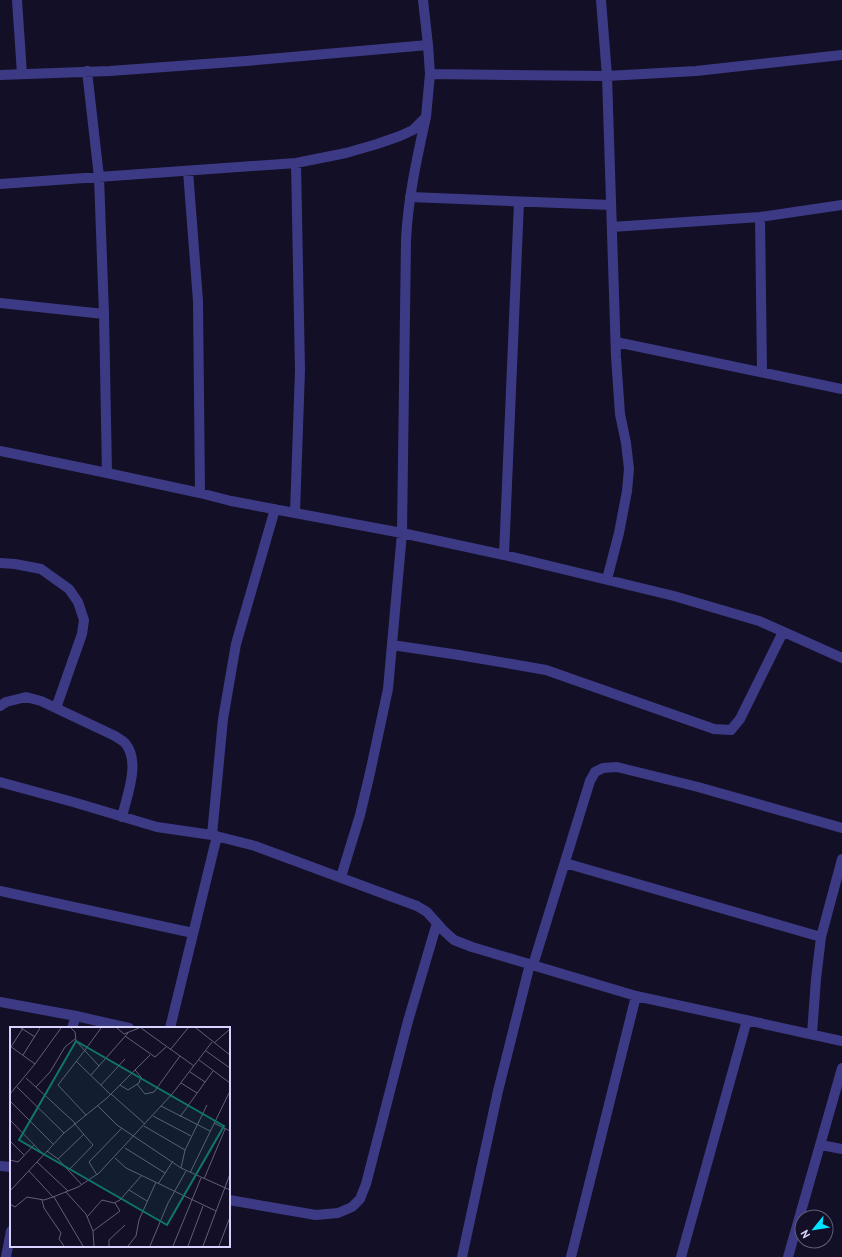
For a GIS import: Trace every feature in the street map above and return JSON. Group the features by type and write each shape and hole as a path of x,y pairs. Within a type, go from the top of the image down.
{"street":[{"path":"17,0 22,74"},
{"path":"341,878 360,815 388,689 402,533 406,240 410,197 426,117 430,74 423,0"},
{"path":"601,0 607,76 616,342 620,414 629,468 627,491 619,533 607,579"},
{"path":"0,75 110,71 239,62 428,44"},
{"path":"430,74 607,76 696,71 842,55"},
{"path":"87,71 99,177 104,314 107,473"},
{"path":"0,184 296,163 346,153 377,144 413,130 426,117"},
{"path":"295,513 300,370 296,163"},
{"path":"188,171 198,301 200,493"},
{"path":"410,197 611,205"},
{"path":"504,555 519,202"},
{"path":"612,227 760,217 842,205"},
{"path":"760,217 762,372"},
{"path":"0,303 104,314"},
{"path":"616,342 842,388"},
{"path":"0,451 200,493 231,501 402,533 607,579 674,596 759,621 842,658"},
{"path":"170,1027 215,836 223,719 236,644 276,510"},
{"path":"0,563 41,569 69,589 78,602 84,620 82,634 56,708"},
{"path":"392,645 460,654 546,670 714,729 732,730 740,719 783,632"},
{"path":"0,706 6,702 26,697 41,701 114,736 124,743 132,756 133,770 122,817"},
{"path":"462,1257 498,1091 531,964 565,863 590,781 595,772 603,768 617,768 698,787 842,828"},
{"path":"0,782 158,827 215,836 255,846 417,906 428,912 454,940 472,947 636,996 842,1041"},
{"path":"812,1034 821,937 842,859"},
{"path":"565,863 821,937"},
{"path":"0,891 193,933"},
{"path":"230,1200 316,1215 338,1213 352,1207 360,1200 366,1184 408,1021 437,923"},
{"path":"571,1257 636,996"},
{"path":"0,1002 76,1016 125,1027"},
{"path":"72,1027 76,1016"},
{"path":"681,1257 747,1020"},
{"path":"788,1257 842,1068"},
{"path":"820,1145 842,1149"},
{"path":"0,1166 10,1167"},
{"path":"6,1257 10,1236"}]}
